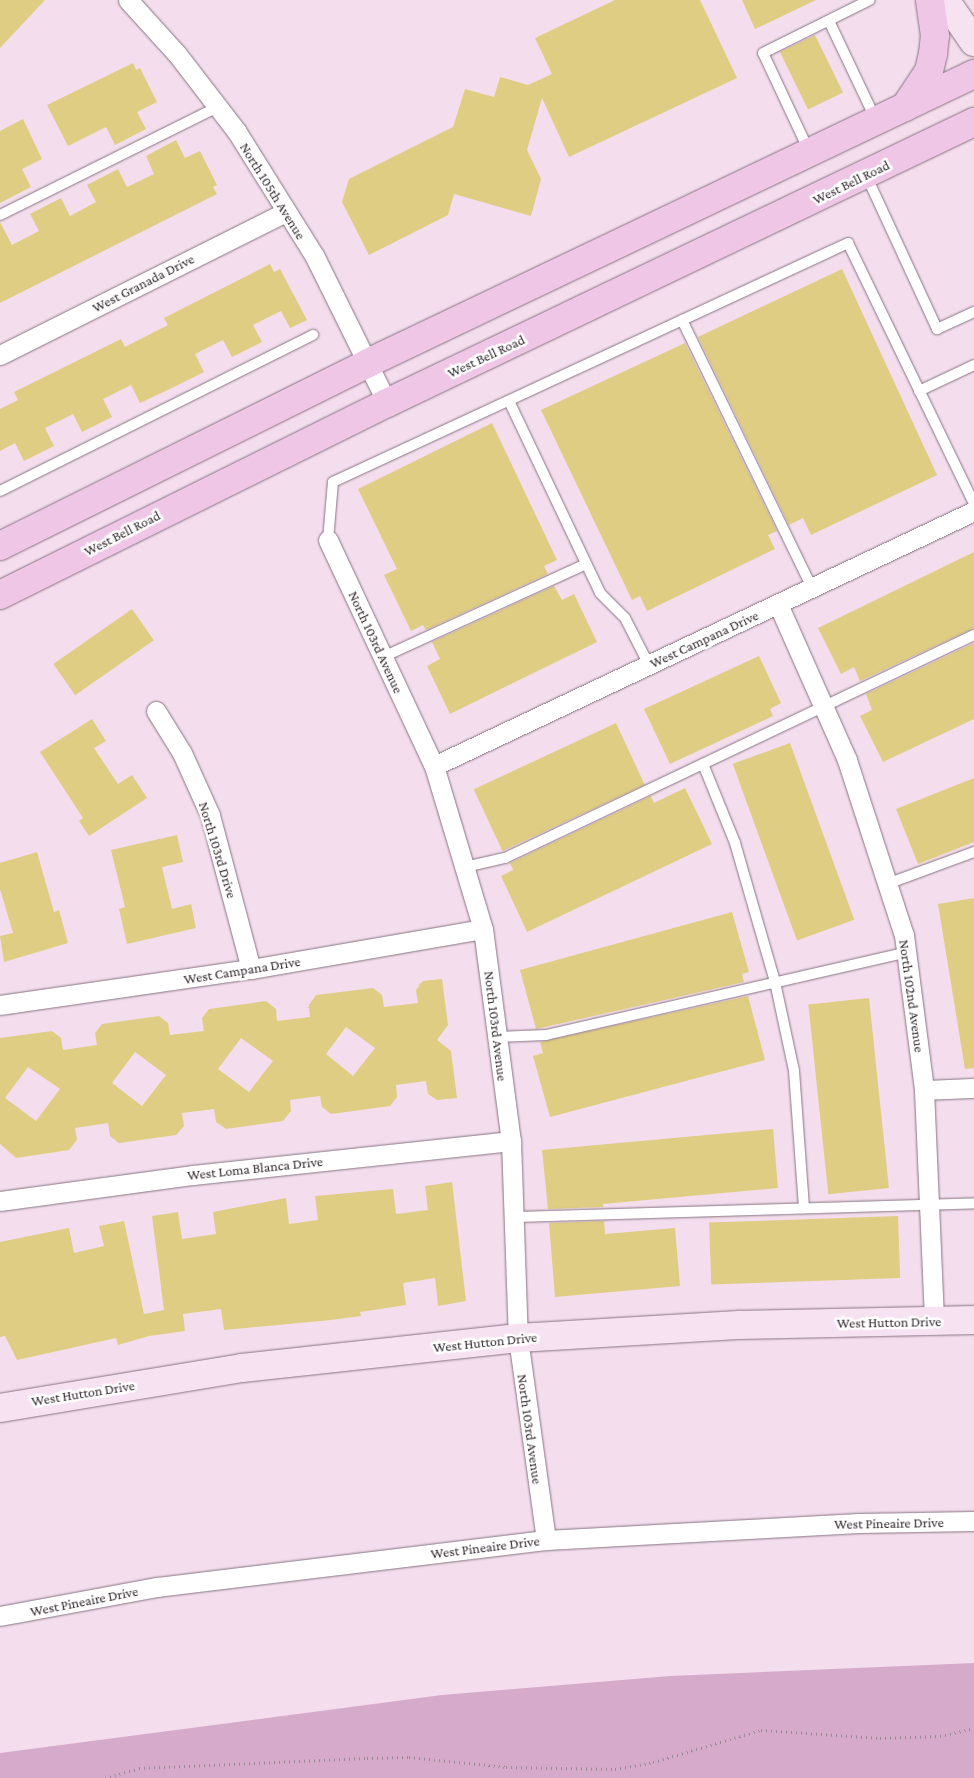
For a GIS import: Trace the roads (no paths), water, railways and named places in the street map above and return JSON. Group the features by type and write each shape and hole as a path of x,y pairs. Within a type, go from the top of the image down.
{"main road":[{"path":"904,108 929,71 935,36 930,0"},
{"path":"0,546 368,363 810,154 974,74"},
{"name":"West Bell Road","path":"0,595 387,402 974,122"}],"street":[{"name":"North 105th Avenue","path":"128,0 177,54 218,107 315,257 387,402"},
{"path":"945,0 974,42"},
{"name":"West Granada Drive","path":"0,355 286,212"},
{"name":"West Campana Drive","path":"434,766 974,510"},
{"name":"North 103rd Avenue","path":"328,540 434,766 483,929 510,1141 518,1338 546,1540"},
{"name":"North 102nd Avenue","path":"778,604 847,760 907,952 924,1090 934,1321"},
{"name":"North 103rd Drive","path":"156,711 182,753 210,815 251,969"},
{"name":"West Campana Drive","path":"0,1005 251,969 483,929"},
{"path":"924,1090 974,1088"},
{"name":"West Loma Blanca Drive","path":"0,1201 193,1175 510,1141"},
{"name":"West Hutton Drive","path":"0,1408 242,1368 518,1338 740,1325 974,1320"},
{"name":"West Pineaire Drive","path":"0,1616 156,1587 546,1540 858,1523 974,1521"}],"lane":[{"path":"810,154 763,53 870,0"},
{"path":"829,21 877,121"},
{"path":"0,215 218,107"},
{"path":"866,174 937,329 974,312"},
{"path":"328,540 333,482 848,244 974,504"},
{"path":"682,320 812,588"},
{"path":"0,491 313,335"},
{"path":"920,391 974,365"},
{"path":"509,400 600,593 625,618 649,665"},
{"path":"383,657 586,564"},
{"path":"465,867 505,858 824,708 974,635"},
{"path":"704,764 735,843 775,982 794,1071 804,1206"},
{"path":"887,884 974,852"},
{"path":"497,1037 546,1035 907,952"},
{"path":"513,1217 804,1206 974,1202"}]}
